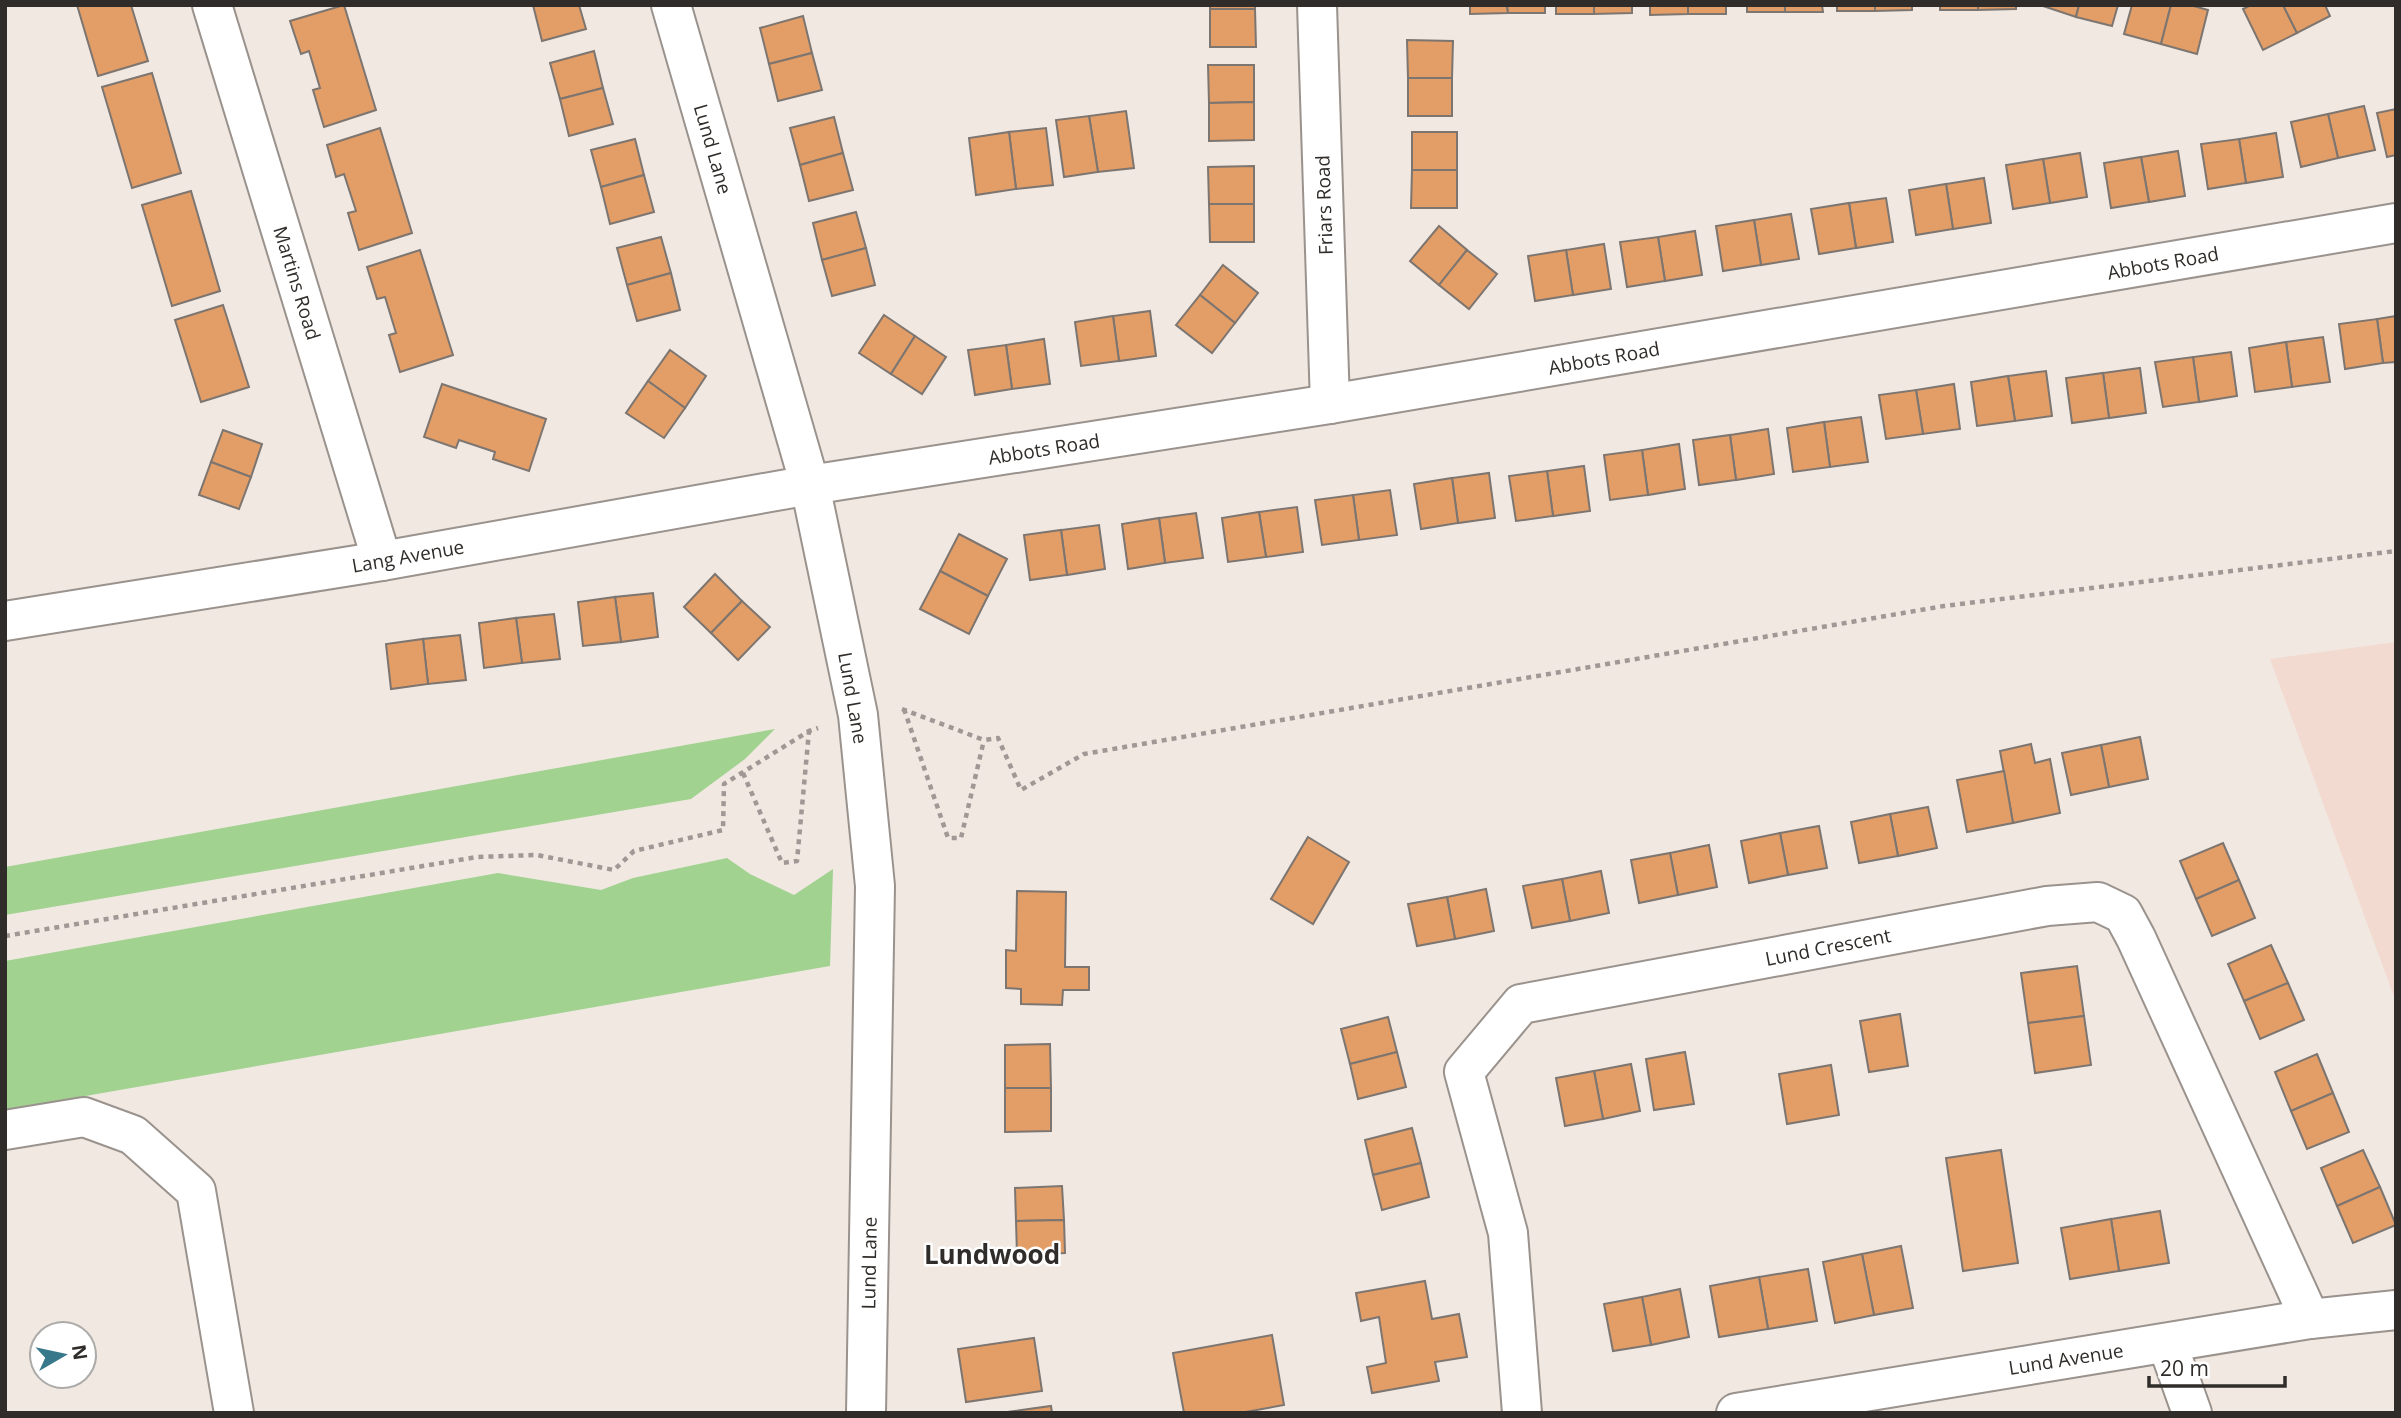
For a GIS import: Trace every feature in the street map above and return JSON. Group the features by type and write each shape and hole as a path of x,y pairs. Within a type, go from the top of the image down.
{"street":[{"name":"Martins Road","path":"212,5 383,561"},
{"name":"Lund Lane","path":"671,5 810,485 858,715 875,886 866,1413"},
{"name":"Friars Road","path":"1317,5 1330,404"},
{"name":"Abbots Road","path":"810,485 1330,404 2396,223"},
{"name":"Lang Avenue","path":"5,621 383,561 810,485"},
{"name":"Lund Crescent","path":"1522,1413 1508,1233 1464,1072 1521,1004 2047,906 2098,902 2123,914 2310,1320"},
{"path":"5,1130 84,1117 133,1135 196,1191 234,1413"},
{"name":"Lund Avenue","path":"1737,1413 2310,1320 2396,1310"},
{"path":"2167,1343 2192,1413"}],"path":[{"path":"984,740 961,838 948,838 904,708 984,740 998,738 1021,790 1084,754 1944,606 2396,551"},
{"path":"5,936 477,857 537,855 614,870 634,850 723,830 724,784 808,731 797,861 782,863 743,773"}],"shaded area":[{"path":"2396,642 2396,1002 2270,659"}],"green space":[{"path":"775,729 745,759 691,799 5,915 5,867"},
{"path":"727,858 750,874 794,895 833,869 830,966 5,1110 5,961 498,873 601,890 633,878"}],"building":[{"path":"77,5 131,5 148,61 98,76"},
{"path":"344,5 376,110 324,127 313,90 320,88 309,51 301,54 290,21"},
{"path":"533,5 579,5 586,29 542,41"},
{"path":"1210,5 1255,5 1255,9 1210,9"},
{"path":"1470,5 1507,5 1508,13 1470,14"},
{"path":"1507,5 1545,5 1545,13 1508,13"},
{"path":"1556,5 1594,5 1594,14 1556,14"},
{"path":"1594,5 1632,5 1632,13 1594,14"},
{"path":"1650,5 1688,5 1688,14 1650,15"},
{"path":"1688,5 1726,5 1726,14 1688,14"},
{"path":"1747,5 1785,5 1785,12 1747,12"},
{"path":"1785,5 1822,5 1823,12 1785,12"},
{"path":"1837,5 1875,5 1875,11 1837,11"},
{"path":"1875,5 1912,5 1912,10 1875,11"},
{"path":"1940,5 1978,5 1978,10 1940,10"},
{"path":"1978,5 2016,5 2016,9 1978,10"},
{"path":"2040,5 2079,5 2076,17"},
{"path":"2079,5 2118,5 2112,26 2076,17"},
{"path":"2132,5 2171,5 2161,44 2124,34"},
{"path":"2171,5 2190,5 2208,10 2197,54 2161,44"},
{"path":"2251,5 2283,5 2297,33 2263,50 2243,9"},
{"path":"2283,5 2325,5 2330,16 2297,33"},
{"path":"1210,9 1255,9 1256,47 1210,47"},
{"path":"803,16 812,53 769,64 760,28"},
{"path":"1407,40 1453,41 1452,78 1408,78"},
{"path":"594,51 603,88 560,99 550,63"},
{"path":"812,53 822,90 778,101 769,64"},
{"path":"1208,65 1254,65 1254,102 1209,103"},
{"path":"152,73 181,173 132,188 102,87"},
{"path":"1408,78 1452,78 1452,116 1408,116"},
{"path":"603,88 613,124 569,136 560,99"},
{"path":"1254,102 1254,140 1209,141 1209,103"},
{"path":"2364,106 2375,150 2338,158 2328,114"},
{"path":"2396,109 2396,155 2387,157 2377,113"},
{"path":"1126,111 1134,168 1098,172 1089,116"},
{"path":"2328,114 2338,158 2301,167 2291,122"},
{"path":"1089,116 1098,172 1064,177 1056,120"},
{"path":"834,117 843,153 800,165 790,128"},
{"path":"380,128 412,233 359,250 348,213 356,211 344,174 336,177 327,145"},
{"path":"1046,128 1053,185 1016,189 1009,132"},
{"path":"1009,132 1016,189 976,195 969,138"},
{"path":"1412,132 1457,132 1457,170 1412,170"},
{"path":"2276,133 2283,177 2246,183 2239,139"},
{"path":"635,139 644,175 601,187 591,150"},
{"path":"2239,139 2246,183 2208,189 2201,144"},
{"path":"2178,151 2185,196 2149,202 2141,157"},
{"path":"843,153 853,190 809,201 800,165"},
{"path":"2080,153 2087,197 2050,203 2043,159"},
{"path":"2141,157 2149,202 2111,208 2104,163"},
{"path":"2043,159 2050,203 2013,209 2006,165"},
{"path":"1254,166 1254,204 1209,204 1208,167"},
{"path":"1412,170 1457,170 1457,208 1411,208"},
{"path":"644,175 654,212 610,224 601,187"},
{"path":"1984,178 1991,223 1953,229 1946,184"},
{"path":"1946,184 1953,229 1916,235 1909,190"},
{"path":"191,191 220,291 172,306 142,205"},
{"path":"1886,198 1893,242 1856,248 1849,203"},
{"path":"1849,203 1856,248 1819,254 1811,209"},
{"path":"1209,204 1254,204 1254,242 1210,242"},
{"path":"856,212 866,248 822,260 813,223"},
{"path":"1791,214 1799,259 1761,265 1754,220"},
{"path":"1754,220 1761,265 1723,271 1716,226"},
{"path":"1439,226 1467,250 1439,285 1410,261"},
{"path":"1695,231 1702,275 1665,281 1658,237"},
{"path":"661,237 671,273 627,285 617,248"},
{"path":"1658,237 1665,281 1627,287 1620,242"},
{"path":"1604,244 1611,289 1573,295 1566,250"},
{"path":"866,248 875,285 832,296 822,260"},
{"path":"420,250 453,355 400,372 389,335 396,333 385,297 377,299 367,267"},
{"path":"1467,250 1497,274 1469,309 1439,285"},
{"path":"1566,250 1573,295 1535,301 1528,256"},
{"path":"1223,265 1258,293 1235,323 1200,295"},
{"path":"671,273 680,310 637,321 627,285"},
{"path":"1200,295 1235,323 1212,353 1176,325"},
{"path":"223,305 249,387 201,402 175,320"},
{"path":"1150,311 1156,356 1119,361 1113,316"},
{"path":"884,315 915,336 891,374 859,353"},
{"path":"1113,316 1119,361 1081,366 1075,322"},
{"path":"2396,316 2396,362 2383,363 2377,319"},
{"path":"2377,319 2383,363 2345,369 2339,324"},
{"path":"915,336 946,357 922,394 891,374"},
{"path":"2323,337 2330,382 2292,387 2286,342"},
{"path":"1044,339 1050,384 1012,389 1006,345"},
{"path":"2286,342 2292,387 2255,392 2249,348"},
{"path":"1006,345 1012,389 975,395 968,350"},
{"path":"670,350 706,376 685,408 648,381"},
{"path":"2231,352 2237,396 2199,402 2193,357"},
{"path":"2193,357 2199,402 2163,407 2155,362"},
{"path":"2140,368 2146,413 2109,418 2103,373"},
{"path":"2046,371 2052,416 2015,421 2008,376"},
{"path":"2103,373 2109,418 2072,423 2066,378"},
{"path":"2008,376 2015,421 1977,426 1971,382"},
{"path":"648,381 685,408 664,438 626,413"},
{"path":"442,384 546,419 529,471 493,459 495,452 459,440 456,448 424,437"},
{"path":"1954,384 1960,429 1923,434 1916,390"},
{"path":"1916,390 1923,434 1886,439 1879,395"},
{"path":"1861,417 1868,462 1830,467 1824,422"},
{"path":"1824,422 1830,467 1793,472 1787,428"},
{"path":"1768,429 1774,474 1736,480 1730,435"},
{"path":"223,430 262,444 251,477 211,462"},
{"path":"1730,435 1736,480 1699,485 1693,440"},
{"path":"1679,444 1685,489 1648,495 1642,450"},
{"path":"1642,450 1648,495 1610,500 1604,455"},
{"path":"211,462 251,477 239,509 199,495"},
{"path":"1584,466 1590,511 1553,516 1547,471"},
{"path":"1547,471 1553,516 1516,521 1509,476"},
{"path":"1489,473 1495,518 1458,523 1452,478"},
{"path":"1452,478 1458,523 1421,529 1414,484"},
{"path":"1390,490 1397,535 1359,540 1353,495"},
{"path":"1353,495 1359,540 1322,545 1315,500"},
{"path":"1297,507 1303,552 1266,557 1259,512"},
{"path":"1259,512 1266,557 1228,562 1222,518"},
{"path":"1196,513 1203,558 1165,563 1159,518"},
{"path":"1159,518 1165,563 1128,569 1122,524"},
{"path":"1099,525 1105,569 1067,575 1061,530"},
{"path":"1061,530 1067,575 1030,580 1024,535"},
{"path":"959,534 1007,559 988,596 940,571"},
{"path":"940,571 988,596 969,634 920,609"},
{"path":"715,574 742,601 711,633 684,607"},
{"path":"653,593 658,637 621,642 615,597"},
{"path":"615,597 621,642 583,646 578,602"},
{"path":"742,601 770,627 738,660 711,633"},
{"path":"554,614 560,659 522,663 516,618"},
{"path":"516,618 522,663 484,668 479,623"},
{"path":"460,635 466,680 428,684 423,639"},
{"path":"423,639 428,684 391,689 386,644"},
{"path":"2140,737 2148,779 2109,787 2101,745"},
{"path":"2031,744 2035,763 2050,759 2060,813 2013,823 2000,751"},
{"path":"2101,745 2109,787 2071,795 2062,753"},
{"path":"2004,771 2013,823 1967,832 1957,780"},
{"path":"1928,807 1937,848 1898,856 1890,814"},
{"path":"1890,814 1898,856 1859,863 1851,822"},
{"path":"1819,826 1827,868 1788,875 1780,833"},
{"path":"1780,833 1788,875 1749,883 1741,841"},
{"path":"1308,837 1349,862 1313,924 1271,899"},
{"path":"2223,843 2239,880 2196,899 2180,861"},
{"path":"1709,845 1717,887 1678,895 1670,853"},
{"path":"1670,853 1678,895 1639,903 1631,860"},
{"path":"1601,871 1609,913 1570,921 1562,879"},
{"path":"1562,879 1570,921 1532,928 1523,886"},
{"path":"2239,880 2255,918 2212,936 2196,899"},
{"path":"1486,889 1494,931 1455,939 1447,897"},
{"path":"1017,891 1066,892 1065,967 1089,967 1089,990 1063,990 1062,1005 1021,1004 1021,989 1006,988 1006,950 1016,951"},
{"path":"1447,897 1455,939 1417,946 1408,904"},
{"path":"2271,945 2288,983 2244,1001 2228,964"},
{"path":"2077,966 2084,1016 2028,1023 2021,973"},
{"path":"2288,983 2304,1020 2260,1039 2244,1001"},
{"path":"1900,1014 1908,1066 1869,1072 1860,1021"},
{"path":"2084,1016 2091,1065 2035,1073 2028,1023"},
{"path":"1388,1017 1397,1052 1350,1064 1341,1029"},
{"path":"1050,1044 1051,1088 1005,1088 1005,1045"},
{"path":"1397,1052 1406,1087 1358,1099 1350,1064"},
{"path":"1685,1052 1694,1104 1654,1110 1646,1059"},
{"path":"2317,1054 2333,1093 2291,1111 2275,1072"},
{"path":"1631,1064 1640,1111 1603,1119 1594,1071"},
{"path":"1831,1065 1839,1115 1787,1124 1779,1074"},
{"path":"1594,1071 1603,1119 1565,1126 1556,1078"},
{"path":"1005,1088 1051,1088 1051,1131 1005,1132"},
{"path":"2333,1093 2349,1132 2307,1149 2291,1111"},
{"path":"1412,1128 1421,1163 1373,1175 1365,1140"},
{"path":"2001,1150 2018,1263 1963,1271 1946,1158"},
{"path":"2363,1150 2380,1187 2337,1206 2321,1168"},
{"path":"1421,1163 1429,1197 1382,1210 1373,1175"},
{"path":"1062,1186 1064,1220 1016,1221 1015,1188"},
{"path":"2380,1187 2396,1225 2353,1243 2337,1206"},
{"path":"2160,1211 2169,1263 2119,1271 2111,1219"},
{"path":"2111,1219 2119,1271 2070,1279 2061,1228"},
{"path":"1064,1220 1065,1253 1017,1255 1016,1221"},
{"path":"1901,1246 1913,1308 1874,1315 1862,1254"},
{"path":"1862,1254 1874,1315 1835,1323 1823,1262"},
{"path":"1808,1269 1817,1321 1768,1329 1759,1277"},
{"path":"1759,1277 1768,1329 1719,1337 1710,1286"},
{"path":"1425,1281 1432,1319 1459,1314 1467,1357 1435,1362 1439,1381 1372,1393 1367,1367 1386,1363 1379,1317 1361,1321 1356,1293"},
{"path":"1680,1289 1689,1337 1651,1345 1642,1297"},
{"path":"1642,1297 1651,1345 1613,1351 1604,1304"},
{"path":"1272,1335 1284,1405 1240,1413 1184,1413 1173,1353"},
{"path":"1034,1338 1042,1391 966,1402 958,1349"},
{"path":"1051,1406 1052,1413 1000,1413"}],"district":[{"name":"Lundwood","path":"992,1255"}]}
